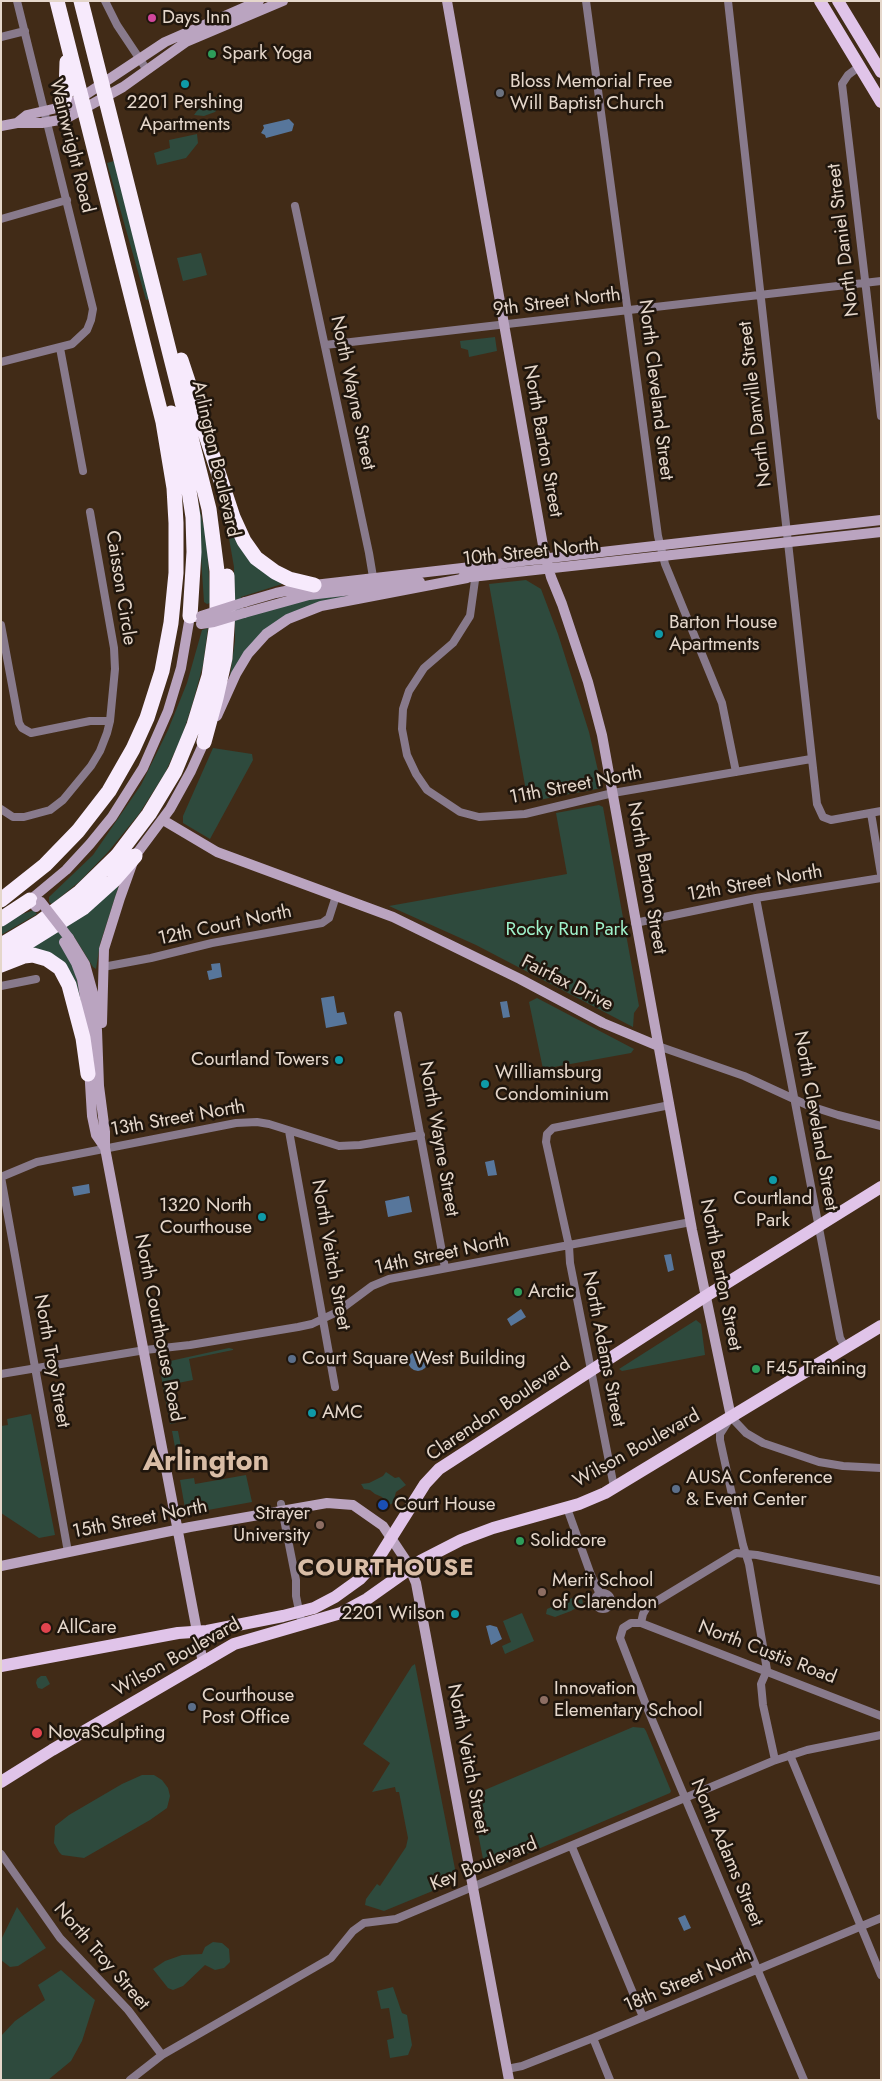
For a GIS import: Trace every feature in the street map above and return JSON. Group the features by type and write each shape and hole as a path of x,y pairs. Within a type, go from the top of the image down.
{"highway":[{"path":"1,900 20,887 57,854 100,804 117,777 140,734 162,671 173,607 176,523 174,488 167,439 57,1"},
{"name":"Arlington Boulevard","path":"1,945 68,902 106,868 149,814 167,786 182,755 202,701 214,643 217,571 209,509 81,1"},
{"path":"62,107 66,88 68,43"},
{"path":"163,325 182,363 233,517 244,541 256,558 274,572 289,579 314,584"},
{"path":"146,357 171,414 190,495 194,552 195,620"},
{"path":"204,742 222,673 228,620 225,548 209,509"},
{"path":"1,958 83,908 113,882 135,856"},
{"path":"1,919 35,901"},
{"path":"1,965 24,956 33,955 47,959 60,968 69,985 94,1079"}],"main road":[{"path":"104,90 139,59 171,39 258,4 283,1"},
{"name":"North Barton Street","path":"446,1 547,564 596,710 613,793 635,923 691,1222 731,1417"},
{"path":"820,1 881,102"},
{"path":"838,1 881,72"},
{"path":"1,126 65,119 83,103 104,90 147,70 186,42 258,4"},
{"path":"17,123 27,115 70,104 83,103"},
{"name":"10th Street North","path":"245,607 289,589 314,584 471,578 547,564 788,536 881,520"},
{"name":"10th Street North","path":"788,536 881,532"},
{"name":"10th Street North","path":"195,620 245,607 374,582 477,566 547,564"},
{"path":"94,1079 102,1047 103,967 106,940 135,856 163,820 184,784 242,664 254,646 281,623 304,611 321,606 471,578"},
{"path":"35,901 90,844 112,817 143,768 163,725 195,620"},
{"name":"Fairfax Drive","path":"163,820 217,852 393,917 520,979 602,1023 658,1046"},
{"name":"North Courthouse Road","path":"35,901 82,958 90,978 97,1021 94,1079 90,1108 96,1135 105,1148 145,1350 202,1663"},
{"name":"Clarendon Boulevard","path":"1,1666 178,1632 246,1624 299,1612 323,1603 360,1579 382,1555 425,1484 439,1469 706,1296 881,1187"},
{"name":"Wilson Boulevard","path":"1,1782 52,1750 244,1640 328,1618 354,1606 434,1553 473,1535 588,1501 881,1326"},
{"name":"North Veitch Street","path":"315,1505 336,1503 353,1505 383,1526 393,1538 416,1583 508,2075"},
{"name":"15th Street North","path":"1,1566 282,1507 315,1505"}],"street":[{"name":"Wainwright Road","path":"1,362 72,344 87,330 93,310 17,1"},
{"name":"North Cleveland Street","path":"586,1 662,551 722,703 736,772"},
{"name":"North Danville Street","path":"728,1 817,804 823,817 831,820 871,812"},
{"path":"107,5 147,70"},
{"path":"1,37 25,31"},
{"name":"North Daniel Street","path":"860,66 848,74 842,84 881,416"},
{"path":"1,219 67,200"},
{"name":"North Wayne Street","path":"295,206 374,582"},
{"name":"9th Street North","path":"325,344 881,281"},
{"path":"60,348 83,471"},
{"name":"Caisson Circle","path":"1,809 5,813 18,817 38,815 50,810 63,800 94,761 103,744 110,721 115,669 112,628 90,512"},
{"name":"11th Street North","path":"477,566 471,578 473,604 470,616 453,643 424,668 406,699 402,729 407,755 416,774 427,790 446,804 460,812 478,816 525,814 613,793 811,759"},
{"path":"1,625 19,723 22,728 31,732 90,721 110,721"},
{"path":"881,811 871,812 881,876"},
{"name":"12th Street North","path":"635,923 756,898 881,876"},
{"name":"12th Court North","path":"103,967 151,958 212,943 322,923 329,918 336,896"},
{"name":"North Cleveland Street","path":"756,898 840,1338 845,1347"},
{"path":"1,986 36,979"},
{"name":"North Wayne Street","path":"398,1015 445,1268"},
{"name":"Fairfax Drive","path":"658,1046 744,1076 795,1100 838,1115 881,1126"},
{"name":"North Adams Street","path":"614,1487 570,1262 569,1246 546,1142 548,1134 553,1128 670,1105"},
{"name":"13th Street North","path":"1,1177 37,1162 236,1123 263,1123 339,1146 360,1145 421,1135"},
{"name":"North Veitch Street","path":"289,1131 336,1387"},
{"name":"North Troy Street","path":"1,1177 37,1368 68,1552"},
{"name":"14th Street North","path":"1,1374 145,1350 190,1346 298,1328 324,1319 347,1306 366,1290 380,1282 691,1222"},
{"path":"775,1760 763,1705 762,1684 767,1670 749,1564 720,1440 722,1430 731,1417 746,1433 763,1443 819,1462 843,1466 881,1468"},
{"path":"282,1507 296,1580 296,1596 302,1625"},
{"path":"567,1508 591,1576 600,1594"},
{"path":"641,1623 647,1607 736,1553 745,1553 881,1581"},
{"name":"North Adams Street","path":"641,1623 631,1623 623,1628 620,1638 648,1710 804,2080"},
{"name":"North Custis Road","path":"641,1623 767,1670 881,1716"},
{"name":"Key Boulevard","path":"130,2080 162,2055 331,1958 353,1931 364,1923 396,1919 572,1847 775,1760 806,1750 881,1735"},
{"path":"790,1755 881,1975"},
{"path":"572,1847 643,2017"},
{"name":"North Troy Street","path":"1,1854 60,1938 128,2010 162,2055"},
{"name":"18th Street North","path":"508,2075 522,2066 881,1918"},
{"path":"593,2038 610,2080"}],"green space":[{"path":"219,96 224,101 215,112 204,116 194,115 204,101"},
{"path":"197,134 198,143 186,158 157,165 154,153 170,148 169,140"},
{"path":"114,161 149,299 146,300 107,163"},
{"path":"201,253 207,275 183,281 177,258"},
{"path":"495,337 497,351 469,357 468,350 461,348 460,341"},
{"path":"202,445 233,528 282,581 282,584 241,597 241,617 302,600 358,594 316,603 284,616 230,675 235,641 234,567 226,521"},
{"path":"197,498 205,531 208,555 210,603 207,604 204,602"},
{"path":"526,580 541,589 558,634 589,732 602,788 528,802 489,584"},
{"path":"208,628 203,665 193,702 182,736 165,773 139,814 108,852 80,881 52,904 49,902 49,897 93,855 141,785 168,730 187,683 202,630"},
{"path":"213,748 252,754 253,760 210,839 183,823 183,816"},
{"name":"Rocky Run Park","path":"599,805 603,807 639,1006 634,1013 633,1027 476,945 389,906 567,874 556,813"},
{"path":"119,885 100,944 96,969 73,935 75,970 87,1030 71,980 29,950"},
{"path":"34,910 37,914 1,935 1,925 11,918"},
{"path":"537,998 634,1049 631,1053 543,1069 529,1002"},
{"path":"696,1320 701,1324 705,1355 622,1371 619,1369"},
{"path":"229,1348 233,1350 189,1359 193,1380 178,1383 170,1390 176,1423 170,1424 160,1370 161,1363"},
{"path":"31,1414 55,1535 39,1538 1,1513 1,1426 8,1425 7,1419"},
{"path":"172,1431 178,1431 185,1468 179,1469"},
{"path":"386,1472 395,1478 399,1477 406,1485 396,1492 393,1503 389,1505 382,1497 370,1490 364,1489 361,1484 369,1483 383,1476"},
{"path":"246,1475 252,1502 186,1514 180,1480 194,1478 195,1484"},
{"path":"579,1595 582,1597 583,1604 571,1611 555,1617 546,1614 547,1609"},
{"path":"522,1613 534,1641 505,1654 502,1646 511,1642 503,1621"},
{"path":"415,1664 456,1874 452,1883 384,1911 365,1905 366,1899 377,1884 380,1886 406,1847 408,1838 399,1792 396,1792 395,1787 372,1792 390,1763 363,1744"},
{"path":"41,1676 46,1676 50,1684 42,1689 38,1688 37,1679"},
{"path":"633,1727 644,1728 646,1731 671,1791 670,1793 491,1869 487,1868 483,1859 471,1797 473,1795"},
{"path":"142,1775 154,1775 162,1780 168,1788 170,1796 167,1808 150,1820 84,1858 62,1855 59,1852 54,1843 55,1826 69,1815 122,1784"},
{"path":"17,1907 46,1948 18,1966 10,1967 1,1960 1,1940"},
{"path":"213,1942 222,1943 229,1949 230,1962 224,1968 215,1970 205,1965 183,1986 173,1990 168,1988 153,1969 165,1961 182,1955 202,1954 205,1947"},
{"path":"61,1970 95,2000 82,2041 71,2061 48,2080 1,2080 1,2036 15,2021 45,2000 38,1985"},
{"path":"393,1987 402,2013 407,2015 412,2045 408,2055 390,2058 387,2040 394,2038 389,2008 381,2009 377,1991"}],"water":[{"path":"289,119 294,124 292,131 266,138 261,133 264,128 263,125"},
{"path":"220,963 222,977 209,980 207,971 212,970 211,964"},
{"path":"334,996 337,1013 344,1012 347,1024 326,1028 321,998"},
{"path":"507,1001 510,1017 503,1018 500,1002"},
{"path":"494,1160 497,1175 488,1176 485,1162"},
{"path":"89,1184 90,1193 74,1196 72,1187"},
{"path":"409,1196 412,1212 388,1217 385,1201"},
{"path":"671,1254 674,1270 668,1272 664,1255"},
{"path":"521,1309 526,1317 511,1326 507,1319"},
{"path":"414,1351 422,1351 428,1357 428,1365 422,1371 414,1371 408,1365 408,1357"},
{"path":"486,1626 497,1627 502,1639 491,1645"},
{"path":"685,1915 691,1928 684,1931 678,1918"}],"place":[{"name":"Days Inn","path":"152,18"},
{"name":"Spark Yoga","path":"212,54"},
{"name":"2201 Pershing Apartments","path":"185,84"},
{"name":"Bloss Memorial Free Will Baptist Church","path":"500,93"},
{"name":"Barton House Apartments","path":"659,634"},
{"name":"Courtland Towers","path":"339,1060"},
{"name":"Williamsburg Condominium","path":"485,1084"},
{"name":"Courtland Park","path":"773,1180"},
{"name":"1320 North Courthouse","path":"262,1217"},
{"name":"Arctic","path":"518,1292"},
{"name":"Court Square West Building","path":"292,1359"},
{"name":"F45 Training","path":"756,1369"},
{"name":"AMC","path":"312,1413"},
{"name":"AUSA Conference & Event Center","path":"676,1489"},
{"name":"Court House","path":"383,1505"},
{"name":"Strayer University","path":"320,1525"},
{"name":"Solidcore","path":"520,1541"},
{"name":"Merit School of Clarendon","path":"542,1592"},
{"name":"2201 Wilson","path":"455,1614"},
{"name":"AllCare","path":"46,1628"},
{"name":"Innovation Elementary School","path":"544,1700"},
{"name":"Courthouse Post Office","path":"192,1707"},
{"name":"NovaSculpting","path":"37,1733"}],"district":[{"name":"Arlington","path":"206,1463"},
{"name":"COURTHOUSE","path":"386,1569"}]}
